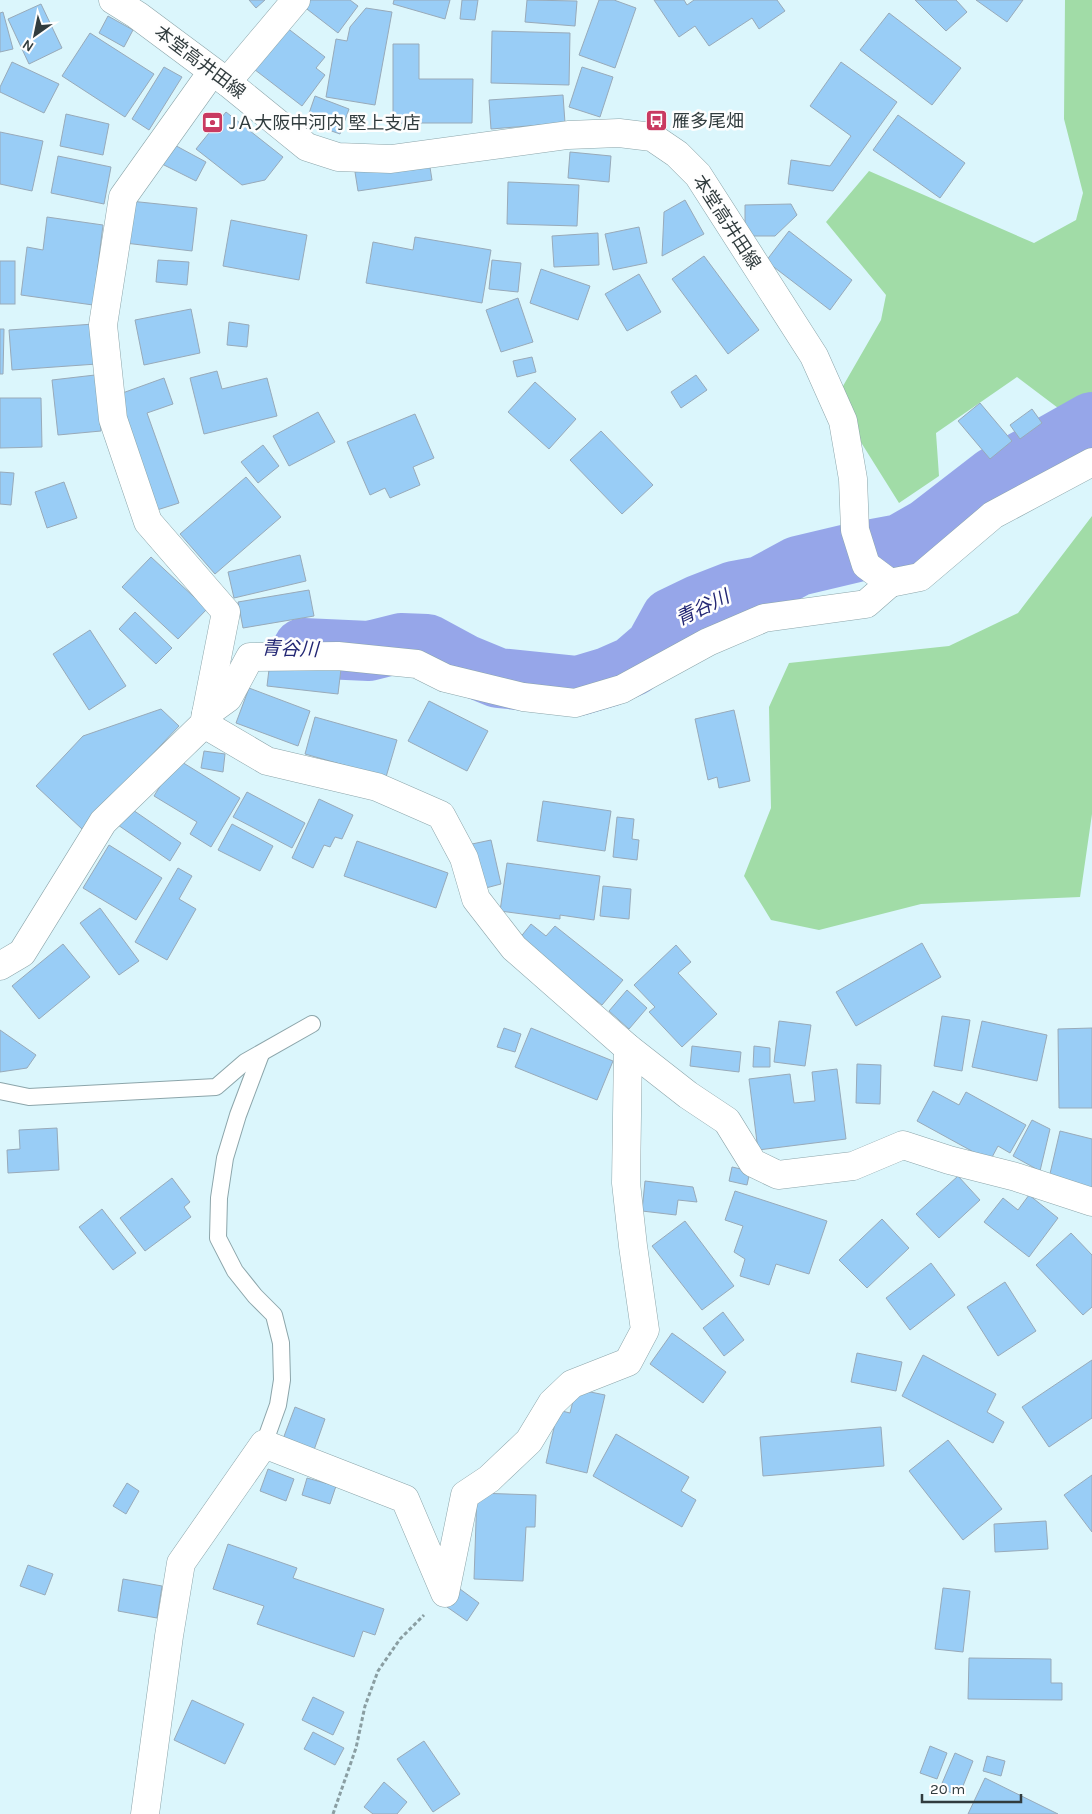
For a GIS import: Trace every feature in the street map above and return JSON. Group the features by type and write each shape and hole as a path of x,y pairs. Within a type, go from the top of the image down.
{"street":[{"name":"本堂高井田線","path":"113,0 137,15 220,77 307,147 338,157 391,159 568,135 619,133 652,137 677,154 698,175 814,356 843,421 853,478 855,530 866,565 890,584"},
{"path":"205,719 226,612 148,522 113,419 103,325 123,197 220,77 296,0"},
{"path":"0,966 22,953 103,822 228,698 250,657 338,656 417,664 445,678 523,697 575,703 622,689 708,642 764,618 866,604 890,584 920,577 993,515 1092,462"},
{"path":"205,719 268,761 377,787 441,815 464,858 476,899 514,948 628,1048 688,1095 727,1121 753,1163 778,1175 853,1166 903,1145 949,1160 1016,1177 1092,1202"},
{"path":"445,1593 466,1495 490,1479 529,1441 552,1403 572,1384 628,1362 645,1330 626,1183 628,1048"},
{"path":"145,1814 169,1636 181,1563 264,1444 405,1499 445,1593"}],"lane":[{"path":"0,1091 29,1097 216,1087 246,1062 312,1024"},
{"path":"261,1054 238,1115 225,1158 219,1198 218,1238 235,1271 255,1296 274,1315 281,1343 282,1380 278,1405 264,1444"}],"path":[{"path":"333,1814 356,1748 365,1706 378,1671 400,1639 445,1593"}],"green space":[{"path":"1065,0 1092,0 1092,399 1066,414 1017,377 936,433 939,476 899,503 842,412 843,386 881,320 886,295 826,222 869,171 1034,243 1076,220 1083,193 1064,119"},
{"path":"1092,516 1092,814 1080,897 921,904 819,930 771,920 744,876 771,808 769,707 789,663 949,646 1018,613"}],"building":[{"path":"249,0 265,0 256,8"},
{"path":"307,0 350,0 358,6 338,33 303,6"},
{"path":"394,0 450,0 445,19 393,4"},
{"path":"462,0 478,0 475,20 460,19"},
{"path":"527,0 577,1 575,26 525,22"},
{"path":"599,0 614,0 636,8 615,68 579,55"},
{"path":"654,0 684,0 687,5 694,0 777,0 785,11 759,29 752,18 709,46 695,26 679,37"},
{"path":"915,0 956,0 967,12 946,31"},
{"path":"976,0 1023,0 1007,22"},
{"path":"41,4 62,48 29,64 8,19"},
{"path":"366,8 392,12 375,105 326,97 336,39 347,41 350,27"},
{"path":"3,12 13,49 0,52 0,13"},
{"path":"889,13 961,68 932,105 860,50"},
{"path":"108,16 133,30 124,47 99,33"},
{"path":"282,24 325,57 316,68 325,75 302,106 250,66"},
{"path":"492,31 570,33 569,85 491,83"},
{"path":"90,33 154,74 125,117 62,76"},
{"path":"393,44 419,44 419,79 473,79 472,123 393,123"},
{"path":"12,62 59,84 44,113 0,92 0,87"},
{"path":"841,62 897,102 833,191 788,184 791,160 830,166 851,136 810,106"},
{"path":"164,67 182,77 149,130 132,119"},
{"path":"582,67 613,77 600,117 569,107"},
{"path":"563,95 565,123 491,129 489,100"},
{"path":"315,96 349,109 340,134 306,122"},
{"path":"226,112 283,157 265,180 242,185 196,149"},
{"path":"66,114 109,124 103,155 60,146"},
{"path":"898,115 965,163 940,198 873,150"},
{"path":"0,132 43,141 32,191 0,184"},
{"path":"169,142 206,162 196,181 158,162"},
{"path":"570,152 611,156 609,182 568,178"},
{"path":"58,156 111,167 104,204 51,193"},
{"path":"429,161 432,180 358,191 355,172"},
{"path":"508,182 579,185 577,226 507,224"},
{"path":"685,200 704,234 662,256 664,212"},
{"path":"130,201 197,208 192,251 125,243"},
{"path":"791,204 797,215 775,236 745,236 745,205"},
{"path":"47,217 103,225 93,305 21,295 27,247 43,250"},
{"path":"231,220 307,235 299,280 223,266"},
{"path":"639,227 647,263 613,270 605,234"},
{"path":"789,231 852,280 830,310 766,261"},
{"path":"598,233 599,265 554,267 552,236"},
{"path":"415,237 491,250 482,303 366,283 373,242 413,250"},
{"path":"704,256 759,330 728,354 672,279"},
{"path":"158,260 189,262 187,285 156,282"},
{"path":"492,260 521,263 518,292 489,289"},
{"path":"0,261 15,261 15,304 0,304"},
{"path":"541,269 590,286 578,320 530,303"},
{"path":"639,274 661,312 627,331 605,294"},
{"path":"518,298 533,342 501,352 486,310"},
{"path":"191,309 200,353 144,365 135,320"},
{"path":"229,322 249,325 247,347 227,345"},
{"path":"94,324 97,364 12,370 9,330"},
{"path":"0,329 4,329 3,374 0,374"},
{"path":"532,357 536,372 517,377 513,361"},
{"path":"217,371 222,389 267,378 277,416 204,434 190,378"},
{"path":"95,375 101,431 58,435 52,380"},
{"path":"696,375 707,390 681,408 671,392"},
{"path":"164,378 173,404 147,413 179,503 157,510 117,395"},
{"path":"535,382 576,419 549,449 508,412"},
{"path":"0,398 41,398 42,447 0,448"},
{"path":"980,403 1012,441 990,459 958,421"},
{"path":"1032,409 1042,423 1020,439 1010,425"},
{"path":"318,412 335,442 289,466 273,436"},
{"path":"415,414 434,458 413,467 420,485 390,498 385,488 370,495 347,442"},
{"path":"601,431 653,485 622,514 570,460"},
{"path":"263,445 279,466 258,483 241,462"},
{"path":"0,472 14,473 11,505 0,504"},
{"path":"246,477 281,517 215,574 180,534"},
{"path":"64,482 77,518 47,528 35,492"},
{"path":"300,555 306,581 234,598 228,572"},
{"path":"151,557 207,609 178,639 122,587"},
{"path":"309,590 314,616 243,628 238,602"},
{"path":"135,612 172,648 156,664 119,629"},
{"path":"90,630 126,686 89,710 53,654"},
{"path":"270,661 341,669 338,694 267,686"},
{"path":"249,688 310,711 298,746 236,723"},
{"path":"429,701 488,731 467,771 408,741"},
{"path":"161,709 179,726 82,829 36,786 83,736"},
{"path":"734,710 750,781 719,788 717,777 708,780 695,719"},
{"path":"315,717 397,740 386,777 305,754"},
{"path":"204,751 225,754 223,772 201,768"},
{"path":"177,759 240,798 211,847 190,834 197,822 154,796"},
{"path":"247,792 305,823 292,848 233,817"},
{"path":"319,799 353,815 342,839 335,837 330,847 324,845 313,868 292,858"},
{"path":"543,801 611,811 605,851 537,841"},
{"path":"130,808 181,843 170,861 118,825"},
{"path":"617,817 634,819 632,839 639,840 637,860 613,857"},
{"path":"232,824 273,846 260,871 218,850"},
{"path":"491,840 501,884 482,889 472,844"},
{"path":"357,841 448,873 436,908 344,876"},
{"path":"109,845 162,878 136,920 83,888"},
{"path":"507,863 600,876 594,920 560,915 560,919 500,911"},
{"path":"178,868 192,876 179,899 196,909 167,960 135,942"},
{"path":"603,886 631,889 629,919 600,916"},
{"path":"100,908 139,961 119,975 80,923"},
{"path":"531,924 546,936 555,926 623,980 602,1005 519,939"},
{"path":"922,943 941,977 856,1026 836,992"},
{"path":"63,944 90,977 39,1019 12,986"},
{"path":"676,945 691,962 678,973 717,1014 682,1047 649,1012 655,1007 634,985"},
{"path":"627,990 647,1008 629,1029 609,1011"},
{"path":"942,1016 970,1020 962,1071 934,1066"},
{"path":"779,1021 811,1025 805,1066 774,1062"},
{"path":"982,1021 1047,1035 1037,1081 972,1067"},
{"path":"504,1028 521,1034 515,1052 497,1047"},
{"path":"531,1028 613,1061 597,1100 515,1067"},
{"path":"1092,1028 1092,1108 1059,1108 1058,1029"},
{"path":"0,1030 36,1055 27,1068 0,1072"},
{"path":"692,1046 741,1052 739,1072 690,1066"},
{"path":"754,1046 770,1048 770,1067 753,1067"},
{"path":"857,1064 881,1065 880,1104 856,1103"},
{"path":"837,1069 846,1139 758,1150 749,1079 790,1074 794,1103 815,1101 812,1072"},
{"path":"933,1091 959,1105 966,1092 1026,1125 1010,1153 998,1146 990,1161 917,1121"},
{"path":"1032,1120 1050,1129 1040,1171 1013,1156"},
{"path":"57,1128 59,1170 8,1173 7,1150 20,1149 19,1130"},
{"path":"1060,1131 1092,1139 1092,1189 1049,1178"},
{"path":"732,1167 750,1171 747,1185 729,1181"},
{"path":"958,1176 980,1200 939,1238 916,1214"},
{"path":"172,1178 190,1202 184,1207 191,1217 145,1251 120,1218"},
{"path":"645,1181 693,1187 697,1202 678,1200 676,1215 642,1211"},
{"path":"735,1191 827,1221 809,1274 776,1264 769,1285 740,1276 745,1259 734,1252 743,1226 725,1220"},
{"path":"1029,1195 1058,1218 1029,1257 984,1222 1003,1198 1018,1210"},
{"path":"102,1209 136,1253 113,1270 79,1227"},
{"path":"882,1219 909,1248 867,1288 839,1260"},
{"path":"685,1221 734,1286 702,1310 652,1246"},
{"path":"1071,1233 1092,1255 1092,1307 1083,1315 1036,1265"},
{"path":"931,1263 955,1295 910,1330 886,1298"},
{"path":"1005,1282 1036,1331 998,1356 967,1307"},
{"path":"723,1312 744,1340 724,1356 703,1328"},
{"path":"672,1333 726,1372 703,1403 650,1364"},
{"path":"857,1353 902,1362 896,1391 851,1382"},
{"path":"923,1355 996,1394 987,1412 1004,1422 993,1443 902,1396"},
{"path":"1092,1360 1092,1418 1049,1447 1022,1407"},
{"path":"576,1389 605,1395 587,1473 546,1463 558,1410 570,1413"},
{"path":"295,1407 325,1419 314,1450 283,1439"},
{"path":"881,1427 884,1466 763,1476 760,1437"},
{"path":"616,1434 689,1477 681,1491 696,1500 682,1527 593,1476"},
{"path":"948,1440 1002,1509 963,1540 909,1471"},
{"path":"268,1469 294,1479 286,1501 260,1491"},
{"path":"1092,1475 1092,1532 1064,1495"},
{"path":"307,1478 336,1486 330,1504 302,1495"},
{"path":"127,1483 139,1491 126,1514 113,1506"},
{"path":"477,1493 536,1495 535,1527 526,1527 523,1581 474,1579"},
{"path":"1046,1521 1048,1549 995,1552 994,1524"},
{"path":"228,1544 297,1568 293,1578 384,1609 375,1635 363,1631 354,1657 257,1624 264,1606 213,1589"},
{"path":"28,1565 53,1574 45,1595 20,1586"},
{"path":"123,1579 162,1586 157,1618 118,1611"},
{"path":"943,1588 970,1591 963,1652 935,1649"},
{"path":"460,1589 479,1603 467,1621 447,1607"},
{"path":"969,1658 1051,1659 1051,1683 1062,1683 1062,1700 968,1699"},
{"path":"313,1697 344,1712 333,1735 302,1720"},
{"path":"192,1700 244,1724 225,1764 174,1740"},
{"path":"313,1732 344,1748 335,1765 304,1749"},
{"path":"424,1741 460,1794 433,1812 397,1759"},
{"path":"930,1746 947,1753 937,1779 920,1773"},
{"path":"955,1753 973,1761 959,1796 940,1788"},
{"path":"987,1756 1005,1761 1001,1776 983,1771"},
{"path":"985,1778 1058,1814 968,1814"},
{"path":"384,1782 407,1802 397,1814 373,1814 364,1807"}],"waterway":[{"name":"青谷川","path":"303,648 369,651 401,643 427,644 464,664 498,678 578,686 608,677 633,666 655,647 671,618 698,605 734,591 761,586 798,566 900,544 928,528 994,477 1092,422"}],"place":[{"name":"雁多尾畑","path":"656,121"},
{"name":"JＡ大阪中河内 堅上支店","path":"213,123"}]}
